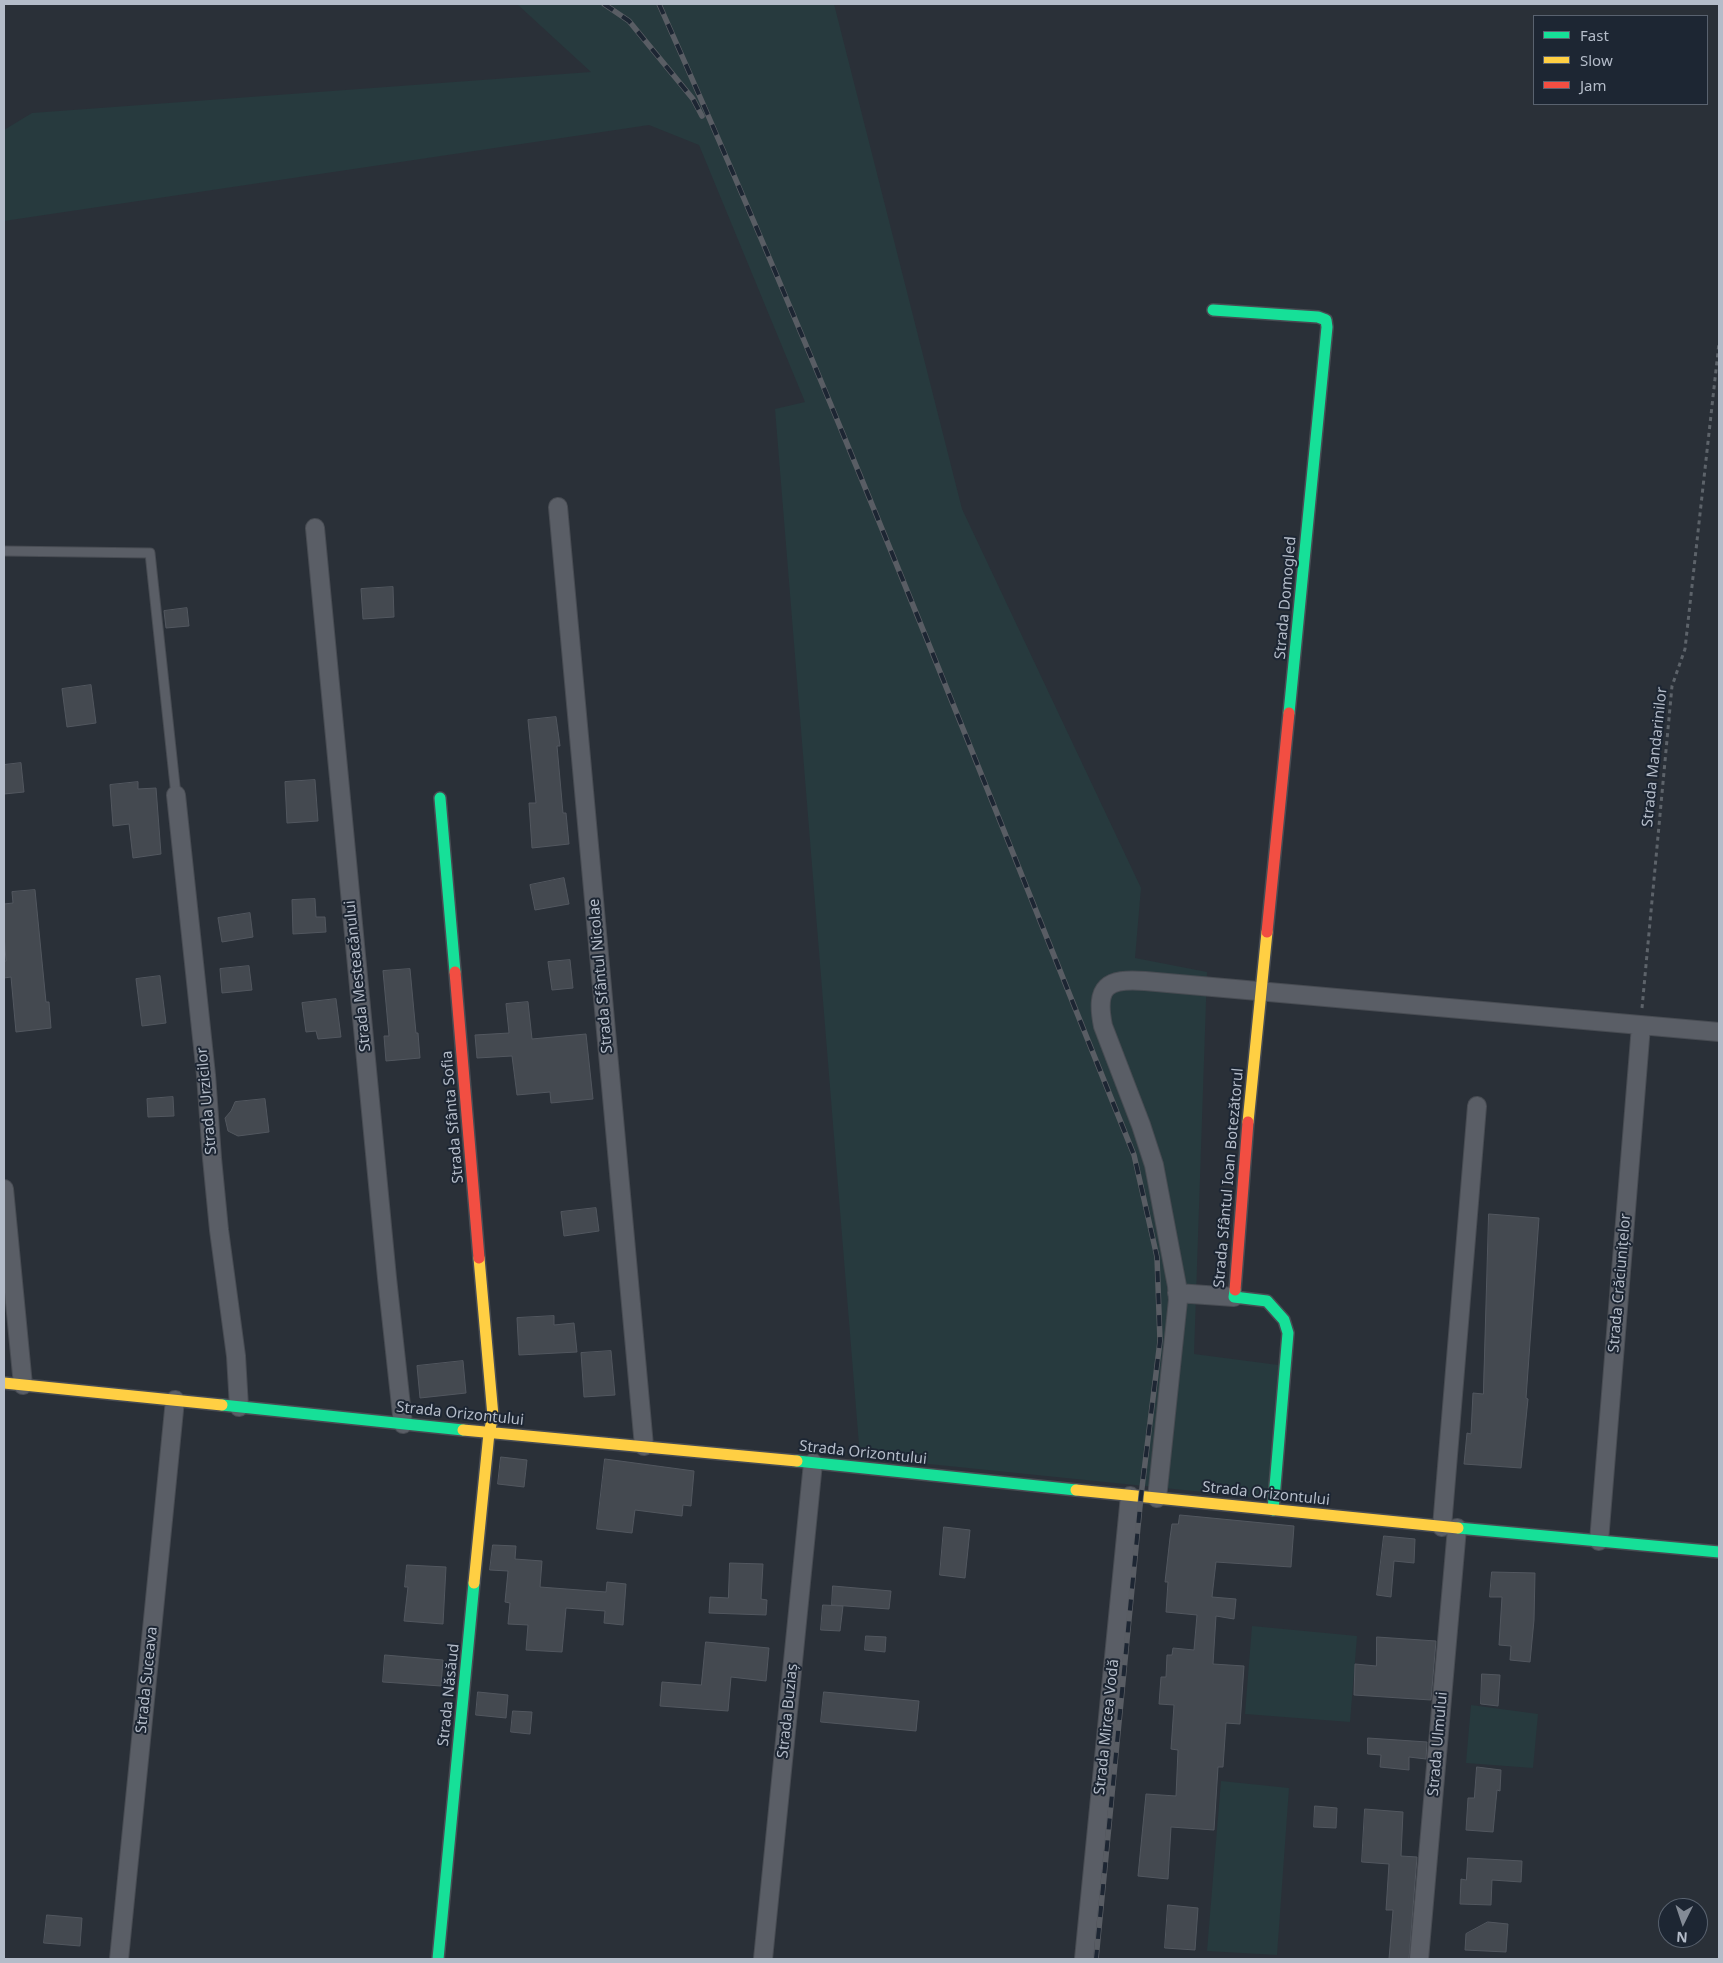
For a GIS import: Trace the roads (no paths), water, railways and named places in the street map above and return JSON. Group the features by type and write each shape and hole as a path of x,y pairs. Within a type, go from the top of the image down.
{"street":[{"name":"Strada Domogled","path":"1214,310 1318,317 1326,320 1327,327 1262,992"},
{"name":"Strada Sfântul Nicolae","path":"558,507 644,1446"},
{"name":"Strada Mesteacănului","path":"315,528 386,1268 403,1424"},
{"name":"Strada Urzicilor","path":"176,794 206,1075 219,1230 236,1356 239,1407"},
{"name":"Strada Sfânta Sofia","path":"440,798 493,1416 489,1433"},
{"path":"1157,1498 1178,1293 1154,1166 1141,1124 1103,1026 1100,1012 1104,991 1113,982 1123,980 1719,1032"},
{"name":"Strada Sfântul Ioan Botezătorul","path":"1262,992 1244,1164 1234,1297 1266,1301 1284,1320 1288,1333 1274,1510"},
{"name":"Strada Crăciunițelor","path":"1599,1541 1641,1026"},
{"name":"Strada Ulmului","path":"1419,1959 1477,1106"},
{"path":"4,1189 23,1385"},
{"path":"1178,1293 1234,1297"},
{"name":"Strada Orizontului","path":"4,1383 1449,1528 1719,1552"},
{"name":"Strada Suceava","path":"119,1959 175,1400"},
{"name":"Strada Năsăud","path":"438,1959 489,1433"},
{"name":"Strada Buziaș","path":"763,1959 813,1463"},
{"name":"Strada Mircea Vodă","path":"1084,1959 1130,1496"}],"lane":[{"path":"4,552 150,553 176,794"}],"railway":[{"path":"604,4 629,21 693,99 702,116"},
{"path":"659,4 722,146 843,433 1134,1155 1157,1257 1160,1341 1141,1496 1096,1959"}]}
